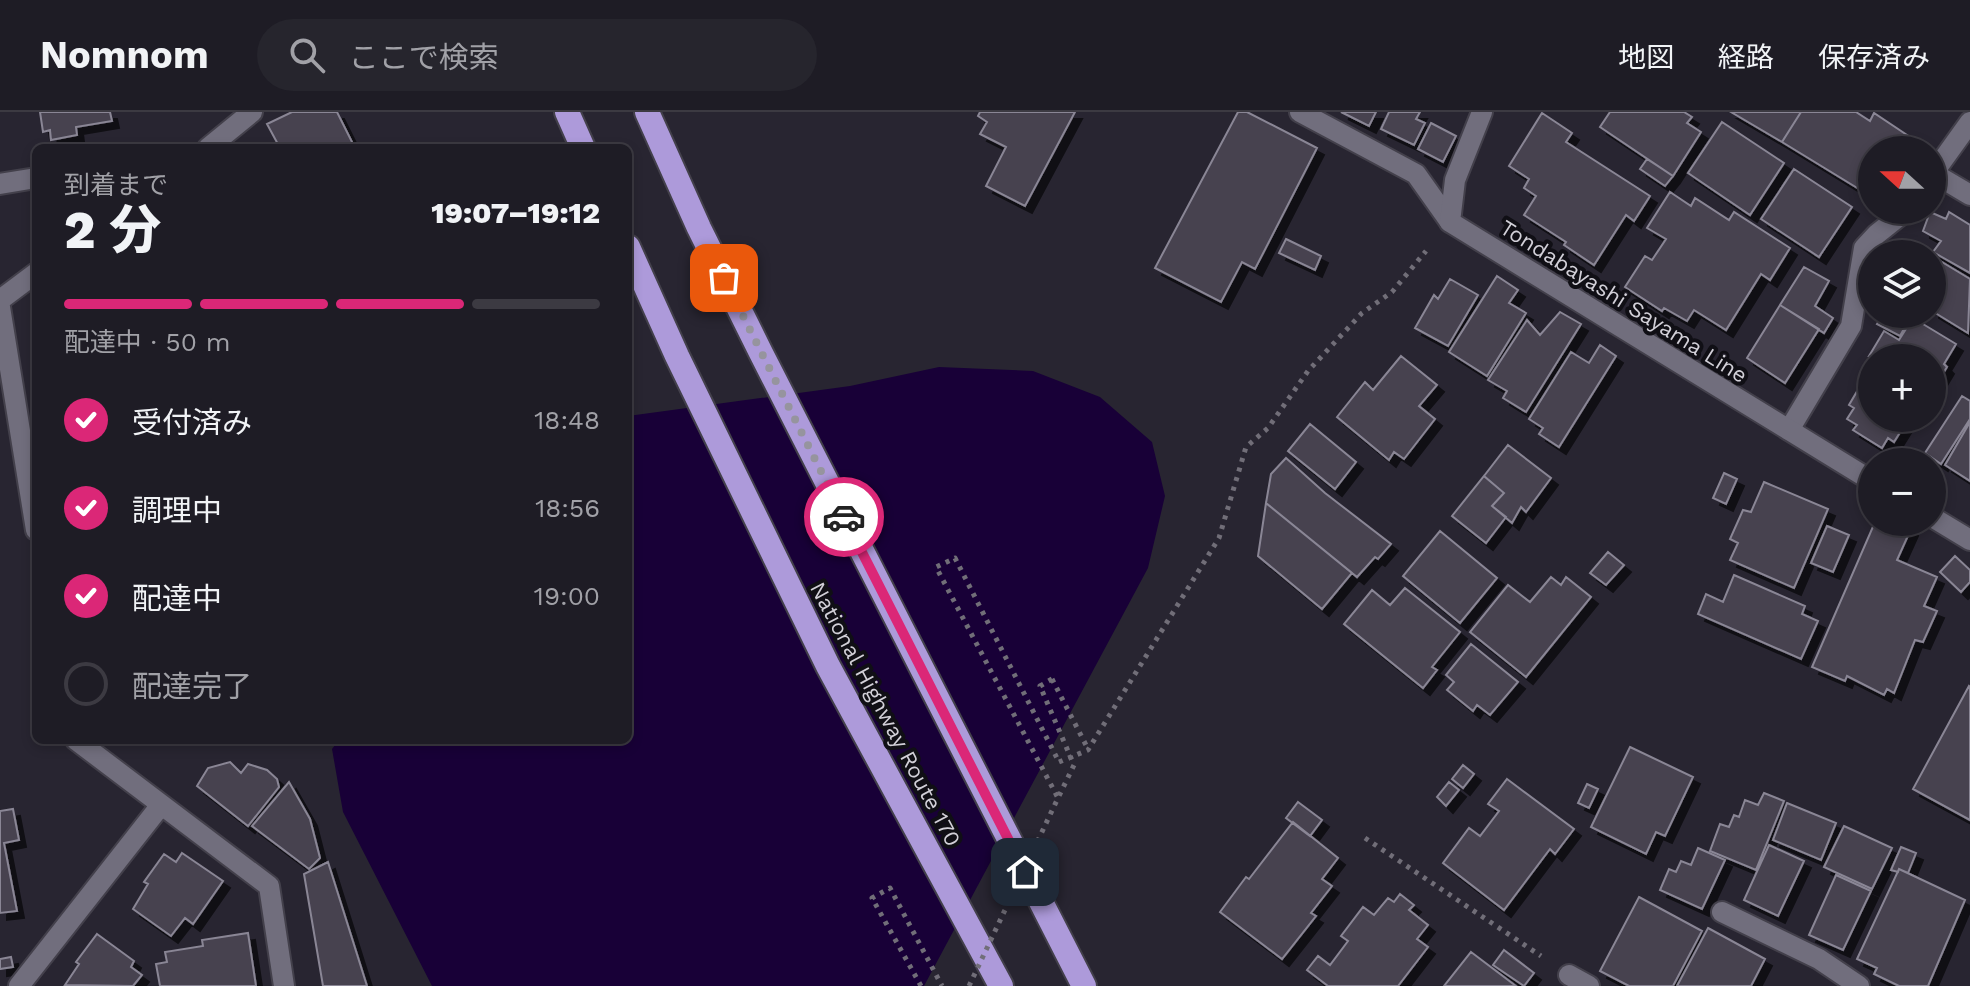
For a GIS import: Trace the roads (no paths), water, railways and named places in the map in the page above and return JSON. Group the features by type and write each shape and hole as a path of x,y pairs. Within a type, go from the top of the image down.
{"highway":[{"path":"567,112 581,144"},
{"path":"647,112 699,228 761,353 1084,986"},
{"name":"National Highway Route 170","path":"632,256 677,356 828,666 1001,986"}],"street":[{"path":"210,144 252,112"},
{"path":"1300,112 1416,174 1450,222"},
{"path":"1450,222 1455,180 1482,112"},
{"path":"1946,156 1970,122"},
{"path":"0,184 32,179"},
{"path":"1946,181 1970,195"},
{"name":"Tondabayashi Sayama Line","path":"1450,222 1858,472"},
{"path":"1789,430 1851,326 1864,248 1890,224"},
{"path":"0,300 32,276"},
{"path":"0,307 32,505"},
{"path":"1946,525 1970,540"},
{"path":"81,744 269,886 284,986"},
{"path":"19,986 161,805"},
{"path":"1722,912 1819,959 1859,986"},
{"path":"1569,975 1589,986"}]}
